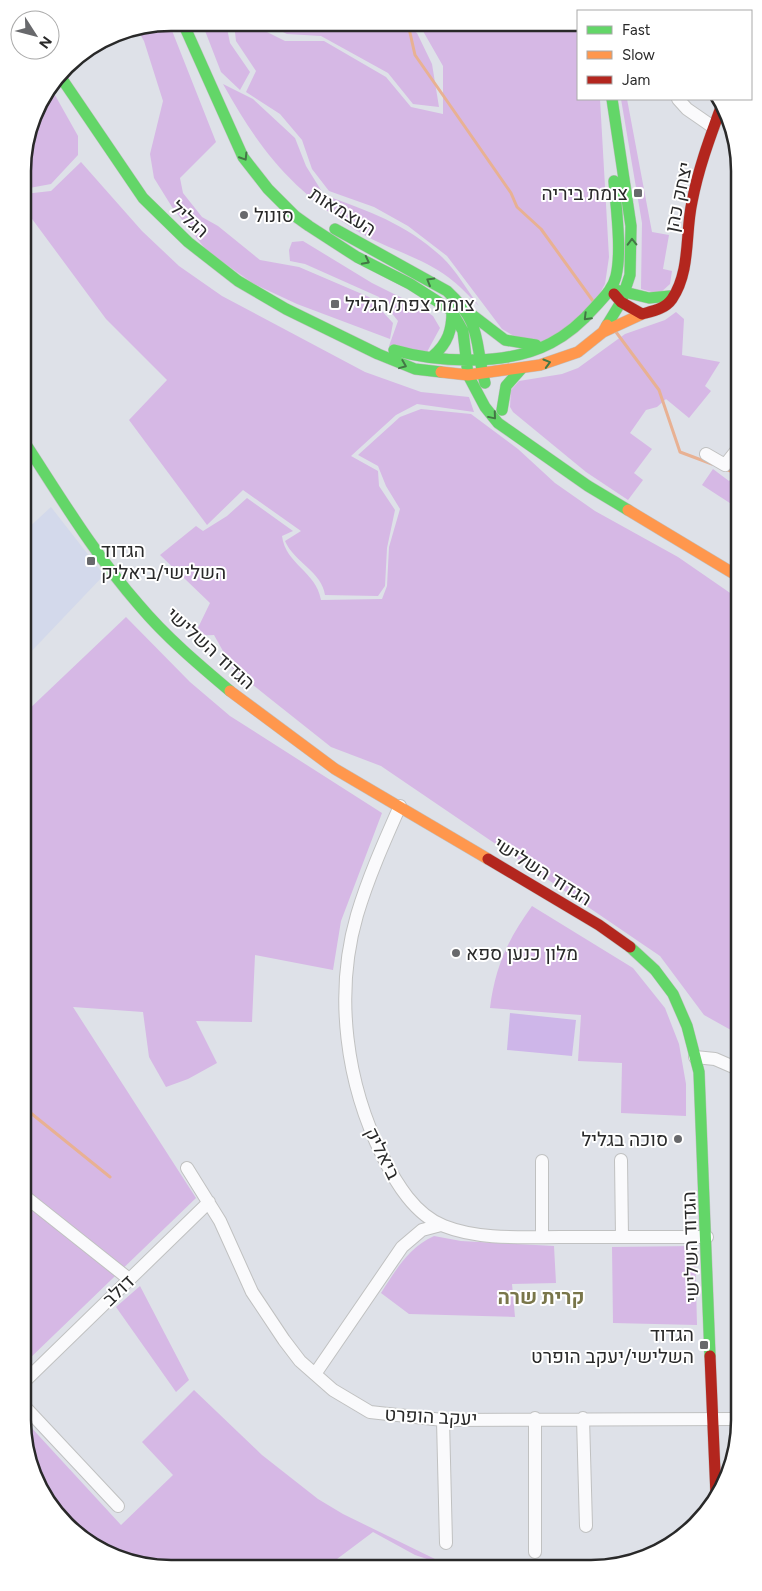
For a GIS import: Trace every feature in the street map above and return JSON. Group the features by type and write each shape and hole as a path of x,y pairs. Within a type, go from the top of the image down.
{"street":[{"name":"העצמאות","path":"186,31 200,66 243,157 268,189 295,216 357,257 410,284 452,310"},
{"name":"העצמאות","path":"200,66 253,151 283,190 297,204 315,218 447,291 468,311 478,336 482,374 494,401 525,434 533,448"},
{"name":"הגליל","path":"64,82 143,198 188,242 238,281 286,309 378,354 415,369 468,375 482,374 540,365 578,352 603,332"},
{"path":"679,100 687,109 713,127"},
{"path":"610,290 616,276 618,246 613,162 612,101"},
{"path":"603,332 627,291 632,261 631,226 612,101"},
{"name":"יצחק כהן","path":"676,294 681,277 691,202 718,114"},
{"path":"610,290 627,291 649,300 660,300 676,294"},
{"path":"610,290 621,302 642,314"},
{"name":"הגליל","path":"344,336 414,356 481,361 528,352 544,346 579,325 610,290"},
{"path":"603,332 642,314 658,310 668,304 676,294"},
{"path":"433,356 445,347 452,332 452,310"},
{"path":"452,310 463,331 468,375 485,408 498,423 596,491 731,572"},
{"path":"468,311 505,340 544,346"},
{"path":"502,410 503,391 506,383 522,368"},
{"name":"הגדוד השלישי","path":"32,453 120,582 165,632 237,696 300,745 498,863 624,942 656,971 666,984 685,1019 699,1072 702,1103 716,1482"},
{"path":"706,454 725,465 731,458"},
{"name":"ביאליק","path":"400,806 369,878 356,917 345,984 348,1042 353,1075 375,1142 394,1178 411,1201 442,1226 461,1232 542,1237 707,1237"},
{"path":"695,1057 715,1059 730,1066"},
{"path":"621,1160 622,1237"},
{"path":"542,1161 542,1237"},
{"name":"יעקב הופרט","path":"187,1168 209,1202 252,1292 284,1340 315,1374 340,1395 370,1412 443,1420 714,1418"},
{"path":"31,1201 129,1279"},
{"name":"דולב","path":"31,1375 209,1202"},
{"path":"315,1374 402,1247 422,1230 442,1226"},
{"path":"31,1412 118,1506"},
{"path":"535,1552 536,1418"},
{"path":"583,1418 586,1526"},
{"path":"714,1418 730,1419"},
{"path":"443,1420 446,1543"}],"shaded area":[{"path":"172,31 216,142 180,178 183,193 202,217 218,226 260,260 299,267 369,297 393,323 390,339 297,304 254,284 207,251 172,207 154,178 150,154 163,101 140,35"},
{"path":"205,31 228,31 230,43 250,72 240,90 221,72"},
{"path":"235,31 265,31 285,41 324,41 386,77 411,107 443,114 443,66 423,31 577,31 577,100 600,100 609,257 605,284 589,313 541,343 522,341 502,329 447,256 408,226 374,207 329,191 312,169 302,140 280,114 246,92 256,71 236,41"},
{"path":"281,31 414,31 417,33 432,64 439,107 413,104 388,73 321,36 287,34"},
{"path":"223,84 253,99 295,138 306,166 324,195 372,213 415,236 447,262 479,306 448,277 426,263 365,236 331,214 312,198 278,166 263,148"},
{"path":"54,94 78,136 78,155 51,184 32,188 32,153 39,126"},
{"path":"621,100 627,100 652,232 669,235 663,269 672,271 670,284 659,294 641,289 642,223"},
{"path":"81,162 142,231 179,266 222,296 365,372 421,392 469,397 474,412 417,404 396,415 351,456 378,471 379,486 395,510 387,548 385,586 378,596 325,595 319,580 295,555 285,541 301,531 243,490 207,525 129,420 167,380 106,319 32,219 32,193 51,191"},
{"path":"303,241 372,283 422,308 433,316 440,328 427,352 389,346 398,321 379,297 305,264 290,261 289,250 292,242"},
{"path":"676,312 684,319 682,355 720,362 705,386 711,391 689,418 666,399 657,407 646,410 630,433 652,449 634,473 643,480 628,500 586,472 513,412 510,407 511,390 519,381 562,374 578,368 625,334 665,320"},
{"path":"421,409 471,414 518,449 555,483 595,511 678,557 731,593 730,1030 704,1015 660,956 381,766 331,747 233,669 214,635 194,636 210,603 160,555 196,526 203,531 227,516 247,498 293,531 282,536 285,546 289,554 313,582 321,600 382,599 387,586 389,547 400,509 386,486 378,466 358,455 400,417"},
{"path":"713,469 729,481 731,479 731,504 702,485"},
{"path":"51,507 104,575 32,651 32,525"},
{"path":"126,617 190,682 230,716 382,813 341,921 333,970 255,955 252,1022 196,1021 217,1063 188,1079 166,1087 149,1057 143,1012 73,1007 196,1198 31,1357 32,707"},
{"path":"532,906 633,968 665,1008 679,1044 686,1084 686,1116 621,1113 622,1063 578,1061 581,1015 490,1008 499,966 509,942"},
{"path":"510,1013 576,1020 572,1056 507,1050"},
{"path":"434,1236 461,1241 554,1246 556,1283 512,1284 515,1317 409,1314 381,1293 410,1253"},
{"path":"695,1246 697,1325 613,1323 612,1247"},
{"path":"140,1286 189,1380 176,1392 116,1307"},
{"path":"194,1390 262,1455 318,1499 343,1514 437,1560 430,1560 415,1555 373,1532 336,1560 171,1560 144,1557 126,1552 93,1536 66,1512 55,1498 42,1473 36,1456 31,1428 121,1525 173,1475 142,1442"}],"waterway":[{"path":"410,31 415,55 511,193 517,207 541,229 593,301"},
{"path":"616,332 659,390 680,452 712,464"},
{"path":"725,469 731,471"},
{"path":"31,1113 110,1177"}],"traffic: fast":[{"path":"187,31 243,157 268,189 295,216 309,226 357,257 410,284 451,310 463,331 468,375 485,407 498,423 588,486 628,510"},
{"path":"64,82 143,198 188,242 238,281 286,309 378,354 415,369 441,372"},
{"path":"607,325 621,302 630,275 631,226 612,100"},
{"path":"394,350 431,358 452,360 494,359 515,356 534,350 551,343 569,332 604,297 613,285 616,276 619,242 614,181"},
{"path":"335,229 447,291 459,303 467,313 472,324 485,383"},
{"path":"616,290 649,298 670,296"},
{"path":"433,356 446,341 451,324 452,311"},
{"path":"471,314 505,340 536,345"},
{"path":"502,410 506,386 522,368"},
{"path":"32,453 79,526 123,586 149,617 171,639 230,691"},
{"path":"630,947 655,970 673,994 687,1026 699,1072 710,1356"}],"traffic: slow":[{"path":"603,332 642,314"},
{"path":"441,372 468,375 540,365 578,352 603,332 607,325"},
{"path":"628,510 731,572"},
{"path":"230,691 335,769 488,859"}],"traffic: jam":[{"path":"614,294 621,302 642,314 654,311 672,299 678,288 685,264 690,214 697,178 718,115"},
{"path":"488,859 599,925 630,947"},
{"path":"710,1356 715,1483"}],"place":[{"name":"צומת ביריה","path":"638,193"},
{"name":"סונול","path":"244,215"},
{"name":"צומת צפת/הגליל","path":"335,304"},
{"name":"הגדוד השלישי/ביאליק","path":"91,561"},
{"name":"מלון כנען ספא","path":"456,953"},
{"name":"סוכה בגליל","path":"678,1139"},
{"name":"הגדוד השלישי/יעקב הופרט","path":"704,1345"}],"district":[{"name":"קרית שרה","path":"541,1297"}]}
